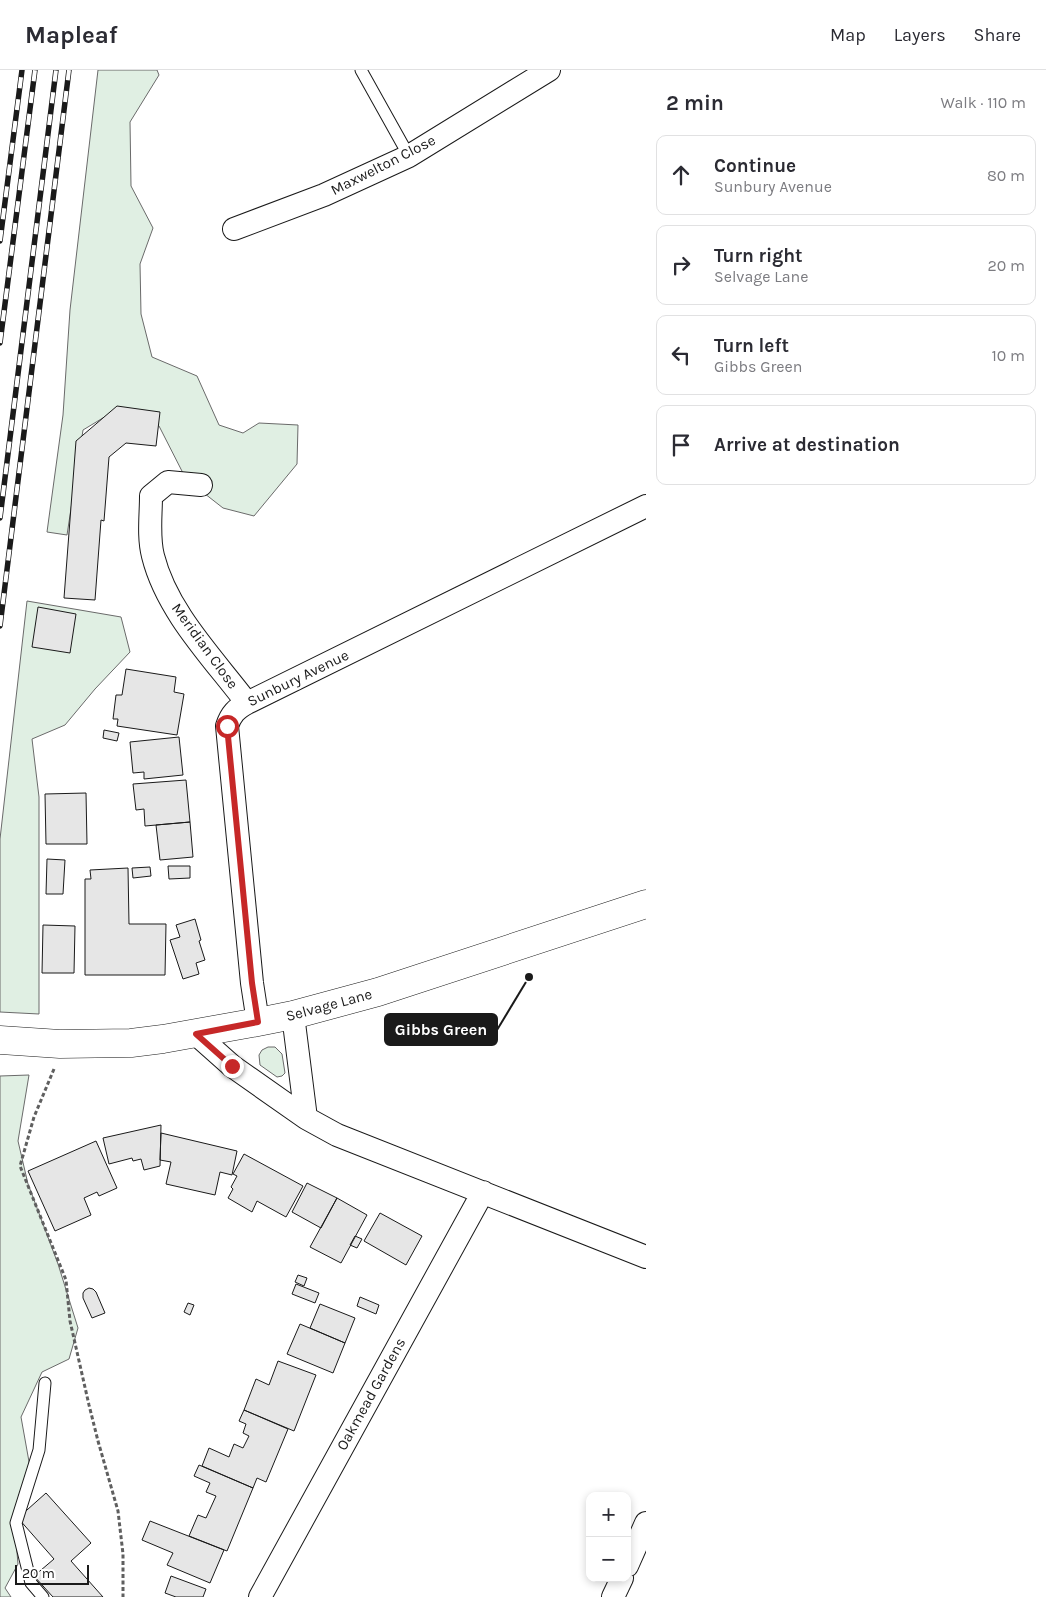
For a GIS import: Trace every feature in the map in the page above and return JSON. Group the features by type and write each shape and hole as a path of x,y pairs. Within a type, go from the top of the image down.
{"main road":[{"name":"Selvage Lane","path":"0,1040 60,1044 131,1043 196,1034 293,1015 378,992 646,904"}],"street":[{"name":"Maxwelton Close","path":"234,229 324,195 410,156 549,70"},
{"name":"Meridian Close","path":"202,485 168,482 151,496 150,535 153,556 166,591 182,619 247,703"},
{"name":"Sunbury Avenue","path":"258,1022 252,983 227,726 230,717 236,709 646,506"},
{"path":"293,1015 306,1118"},
{"path":"196,1034 232,1066 306,1118 337,1135 646,1257"},
{"name":"Oakmead Gardens","path":"260,1597 483,1192"},
{"path":"631,1557 646,1523"},
{"path":"613,1597 620,1582"}],"lane":[{"path":"361,70 410,156"},
{"path":"43,1597 32,1583 16,1523 39,1450 45,1383"}],"path":[{"path":"60,1044 54,1069 34,1117 20,1166 66,1280 70,1321 98,1441 118,1511 123,1554 123,1597"}],"green space":[{"path":"98,70 157,70 159,75 130,122 131,186 153,228 140,264 141,314 152,357 197,376 219,425 243,433 259,423 298,425 297,464 254,516 223,508 186,479 159,426 121,407 83,430 67,535 47,532 63,415 70,310"},
{"path":"27,601 121,617 130,652 95,689 65,725 32,739 39,797 39,1014 0,1012 0,839"},
{"path":"268,1047 275,1047 282,1054 285,1073 282,1076 277,1077 260,1065 259,1055 262,1050"},
{"path":"29,1075 18,1141 28,1184 58,1264 78,1328 69,1359 42,1372 21,1417 33,1484 15,1529 18,1564 5,1588 11,1597 0,1597 0,1076"}],"building":[{"path":"117,406 160,412 156,446 126,443 109,457 104,521 101,520 95,600 64,598 76,441"},
{"path":"38,607 76,614 70,653 32,647"},
{"path":"126,669 176,677 174,692 184,694 177,735 117,726 118,719 113,719 116,695 122,695"},
{"path":"104,730 119,733 117,741 103,738"},
{"path":"179,737 183,775 144,779 144,772 133,773 130,742"},
{"path":"186,780 190,822 145,826 144,809 136,810 133,784"},
{"path":"86,793 87,844 46,844 45,794"},
{"path":"190,822 193,857 160,860 156,825"},
{"path":"47,859 65,860 63,894 46,894"},
{"path":"168,866 190,866 190,878 169,879"},
{"path":"150,867 151,876 133,878 132,868"},
{"path":"128,868 129,924 166,924 165,975 85,975 85,879 91,879 90,870"},
{"path":"195,919 205,960 196,963 199,974 183,979 170,940 180,937 176,925"},
{"path":"43,925 75,926 74,973 42,973"},
{"path":"161,1125 160,1166 144,1170 141,1159 133,1161 132,1158 109,1164 103,1138"},
{"path":"161,1133 237,1151 232,1175 220,1172 215,1195 166,1184 171,1162 160,1160"},
{"path":"96,1141 117,1188 99,1196 97,1192 84,1198 91,1215 55,1231 28,1171"},
{"path":"244,1154 303,1186 286,1217 257,1201 252,1212 228,1198 237,1176 233,1174"},
{"path":"307,1183 337,1198 321,1228 292,1212"},
{"path":"337,1198 367,1215 341,1263 310,1247"},
{"path":"380,1213 422,1236 406,1265 364,1241"},
{"path":"355,1236 362,1239 357,1248 350,1245"},
{"path":"298,1275 307,1278 304,1286 295,1282"},
{"path":"296,1284 319,1293 315,1303 292,1294"},
{"path":"89,1288 96,1292 105,1313 92,1318 83,1298 83,1293"},
{"path":"360,1297 379,1305 376,1314 357,1306"},
{"path":"188,1303 194,1305 190,1315 184,1312"},
{"path":"320,1304 355,1318 345,1343 310,1328"},
{"path":"300,1324 345,1343 333,1373 287,1354"},
{"path":"278,1361 316,1375 294,1431 244,1410 256,1379 269,1385"},
{"path":"244,1410 288,1429 266,1482 257,1478 253,1488 202,1466 209,1448 229,1457 234,1444 243,1448 249,1436 243,1433 246,1424 239,1421"},
{"path":"199,1465 253,1488 227,1551 189,1536 198,1515 206,1518 216,1496 206,1492 210,1483 194,1476"},
{"path":"46,1493 91,1543 71,1561 103,1597 53,1597 34,1576 54,1559 18,1518"},
{"path":"150,1521 224,1550 210,1583 167,1565 173,1553 142,1540"},
{"path":"171,1576 206,1589 203,1597 176,1597 165,1593"}],"railway":[{"path":"0,241 22,70"},
{"path":"0,343 35,70"},
{"path":"0,518 56,70"},
{"path":"0,626 69,70"}],"place":[{"name":"Gibbs Green","path":"529,977"}],"route":[{"path":"227,726 252,983 258,1022 196,1034 232,1066"}]}
